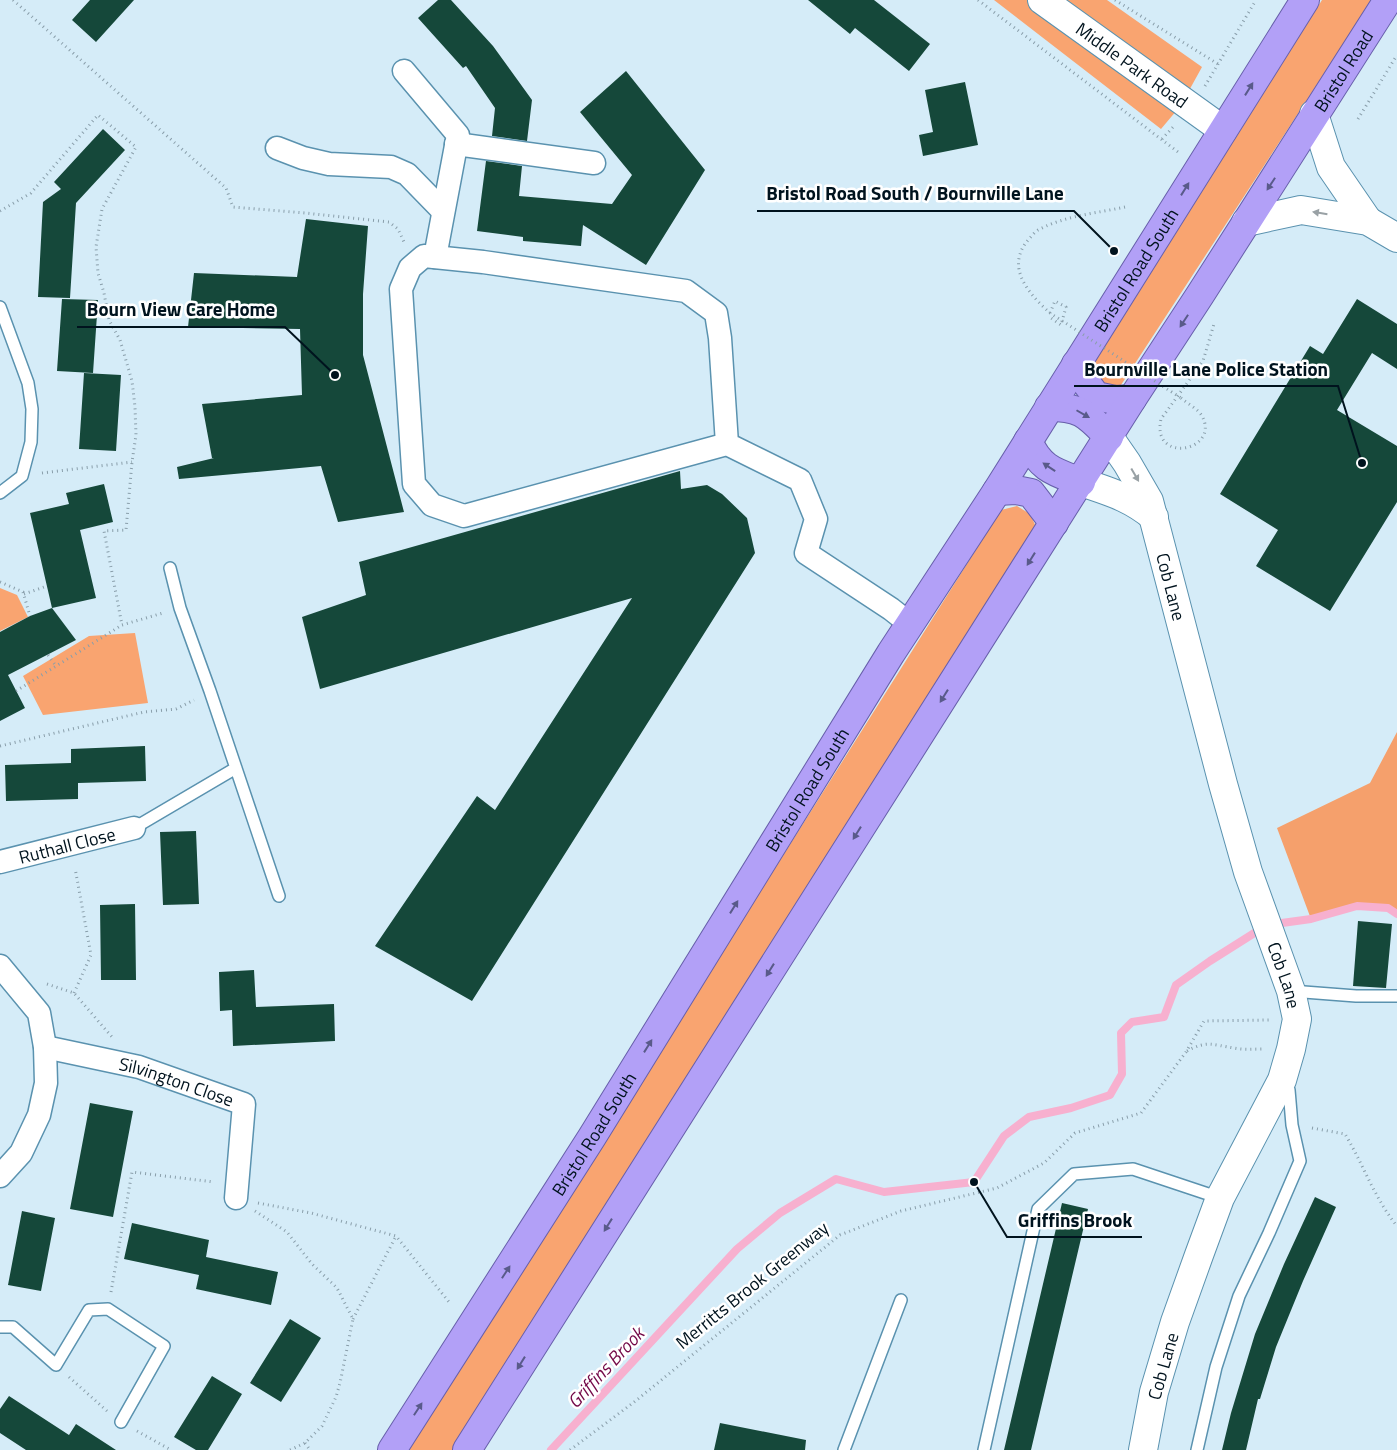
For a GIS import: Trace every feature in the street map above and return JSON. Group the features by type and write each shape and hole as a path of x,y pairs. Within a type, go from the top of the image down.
{"highway":[{"path":"1222,130 1305,0"},
{"name":"Bristol Road","path":"1246,222 1388,0"},
{"name":"Bristol Road South","path":"392,1450 592,1137 910,624 997,491 1222,130"},
{"path":"466,1450 1246,222"},
{"path":"1076,364 1082,377 1096,396 1115,400 1132,399"},
{"path":"1049,408 1067,408 1084,413 1109,437"},
{"path":"1028,441 1032,451 1048,469 1081,482"},
{"path":"997,491 1016,490 1031,493 1054,523"}],"street":[{"name":"Middle Park Road","path":"1042,0 1222,130"},
{"path":"404,72 458,134 435,257"},
{"path":"1314,114 1331,167 1368,221"},
{"path":"456,144 594,163"},
{"path":"277,148 303,158 329,164 391,167 407,174 443,211"},
{"path":"1246,222 1301,210 1368,221 1397,238"},
{"path":"727,444 716,313 686,291 483,262 424,256 410,268 401,289 414,484 432,505 464,516 727,444 800,480 816,520 806,553 892,609 910,624"},
{"name":"Cob Lane","path":"1109,437 1149,501 1248,872 1292,991 1297,1018 1282,1080 1220,1198 1175,1322 1154,1392 1143,1450"},
{"path":"1081,482 1120,495 1139,504 1154,517"},
{"name":"Ruthall Close","path":"0,862 134,828"},
{"path":"0,1176 21,1153 39,1115 46,1082 45,1047 39,1013 2,968"},
{"name":"Silvington Close","path":"45,1047 139,1067 244,1104 236,1191"}],"lane":[{"path":"0,307 28,383 32,409 31,442 22,476 0,494"},
{"path":"170,568 180,608 279,896"},
{"path":"134,828 236,768"},
{"path":"1292,991 1356,996 1397,996"},
{"path":"1197,1450 1216,1368 1238,1296 1269,1233 1300,1161 1292,1125 1289,1090 1282,1080"},
{"path":"984,1450 1038,1209 1074,1174 1133,1169 1220,1198"},
{"path":"844,1450 901,1300"},
{"path":"0,1327 13,1327 56,1365 89,1310 108,1309 164,1346 121,1422"}],"path":[{"path":"13,0 226,188 233,207 389,222 398,229 414,265"},
{"path":"978,0 1199,168"},
{"path":"1114,0 1218,64 1256,0"},
{"path":"1358,119 1397,55"},
{"path":"0,211 31,193 98,115 136,147 102,209 96,247 98,273 109,320 120,340 132,381 136,435 126,530 104,532 122,625"},
{"path":"1125,207 1064,220 1038,229 1022,247 1018,272 1032,297 1050,314 1124,361 1132,367 1165,388 1173,393 1181,398 1202,416 1204,424 1201,438 1196,444 1190,448 1175,448 1163,439 1160,426 1161,419 1176,398 1181,390 1203,361 1217,316"},
{"path":"1050,314 1055,301 1066,307 1061,325 1051,318"},
{"path":"22,476 132,462"},
{"path":"0,582 23,592 30,616"},
{"path":"24,594 47,586"},
{"path":"16,691 122,625 180,608"},
{"path":"48,655 56,666"},
{"path":"0,746 144,712 176,709 210,691"},
{"path":"71,845 91,956 74,993"},
{"path":"2,968 74,993 113,1037"},
{"name":"Merritts Brook Greenway","path":"570,1450 641,1396 840,1235 901,1211 997,1188 1044,1163 1075,1133 1141,1113 1186,1052 1204,1021 1297,1018"},
{"path":"1186,1052 1199,1044 1212,1044 1236,1049 1291,1049"},
{"path":"1292,1125 1345,1134 1360,1159 1372,1188 1387,1214 1397,1226"},
{"path":"108,1309 132,1172 236,1191 396,1236 449,1302"},
{"path":"236,1191 286,1232 312,1264 337,1288 353,1319"},
{"path":"290,1450 305,1443 322,1426 336,1397 353,1319 396,1236"},
{"path":"305,1443 310,1450"}],"shaded area":[{"path":"994,0 1027,0 1177,110 1161,129"},
{"path":"1057,0 1107,0 1202,67 1186,96"},
{"path":"1322,0 1372,0 1121,385 1101,385 1095,362"},
{"path":"1017,506 1030,514 1038,531 455,1450 408,1450 1001,510"},
{"path":"0,588 17,595 28,617 0,631"},
{"path":"135,633 148,703 43,715 23,676 89,636"},
{"path":"1397,732 1397,914 1387,909 1365,906 1354,907 1311,919 1277,828 1370,783"}],"building":[{"path":"90,0 134,0 96,42 72,20"},
{"path":"438,0 451,0 493,46 532,100 527,141 492,136 495,108 466,66 463,68 418,18"},
{"path":"808,0 874,0 930,44 909,71 855,28 850,34"},
{"path":"626,71 705,170 646,265 583,225 581,246 523,241 523,237 477,231 486,161 522,166 519,196 612,204 632,175 580,112"},
{"path":"965,82 978,145 923,156 919,135 933,132 925,90"},
{"path":"103,129 125,150 76,203 70,298 38,297 43,202 61,189 54,182"},
{"path":"306,219 368,226 363,294 363,355 404,512 338,522 321,466 179,479 177,467 214,458 212,458 202,404 302,395 300,329 188,327 194,273 297,277"},
{"path":"62,299 98,300 93,373 57,371"},
{"path":"1357,299 1397,324 1397,369 1372,353 1337,410 1397,446 1397,502 1330,611 1256,566 1278,530 1220,494 1310,346 1323,354"},
{"path":"84,373 121,375 116,451 79,449"},
{"path":"680,471 681,489 707,485 722,494 747,518 755,553 472,1001 375,946 477,796 495,810 632,598 320,689 302,617 366,595 359,562"},
{"path":"104,484 113,522 80,530 96,598 52,608 30,513 69,504 66,493"},
{"path":"52,608 76,640 8,675 25,708 0,721 0,632 30,616"},
{"path":"145,746 146,781 78,783 78,799 6,801 5,765 71,763 71,749"},
{"path":"196,831 199,904 163,905 160,832"},
{"path":"135,904 136,980 101,980 100,905"},
{"path":"1358,921 1392,924 1386,988 1353,986"},
{"path":"254,970 256,1007 334,1004 335,1041 233,1046 232,1010 220,1011 219,972"},
{"path":"90,1103 133,1111 113,1217 70,1209"},
{"path":"1315,1197 1336,1207 1276,1347 1260,1399 1258,1399 1246,1450 1222,1450 1255,1334 1284,1264"},
{"path":"1062,1203 1088,1209 1031,1450 1004,1450"},
{"path":"22,1211 55,1218 41,1291 8,1285"},
{"path":"132,1223 209,1240 206,1257 278,1272 271,1305 196,1289 199,1275 124,1259"},
{"path":"290,1319 321,1338 281,1402 250,1383"},
{"path":"212,1376 242,1394 208,1450 196,1450 174,1437"},
{"path":"9,1396 69,1435 76,1424 116,1450 26,1450 0,1433 0,1409"},
{"path":"720,1423 806,1440 805,1450 714,1450"}],"waterway":[{"name":"Griffins Brook","path":"551,1450 737,1249 780,1213 836,1179 884,1192 974,1182 1004,1136 1029,1117 1071,1108 1110,1095 1122,1074 1121,1033 1132,1022 1164,1017 1176,985 1210,961 1267,925 1311,919 1357,906 1388,908 1397,914"}],"place":[{"name":"Bristol Road South / Bournville Lane","path":"1114,251"},
{"name":"Bourn View Care Home","path":"335,375"},
{"name":"Bournville Lane Police Station","path":"1362,463"},
{"name":"Griffins Brook","path":"974,1182"}]}
